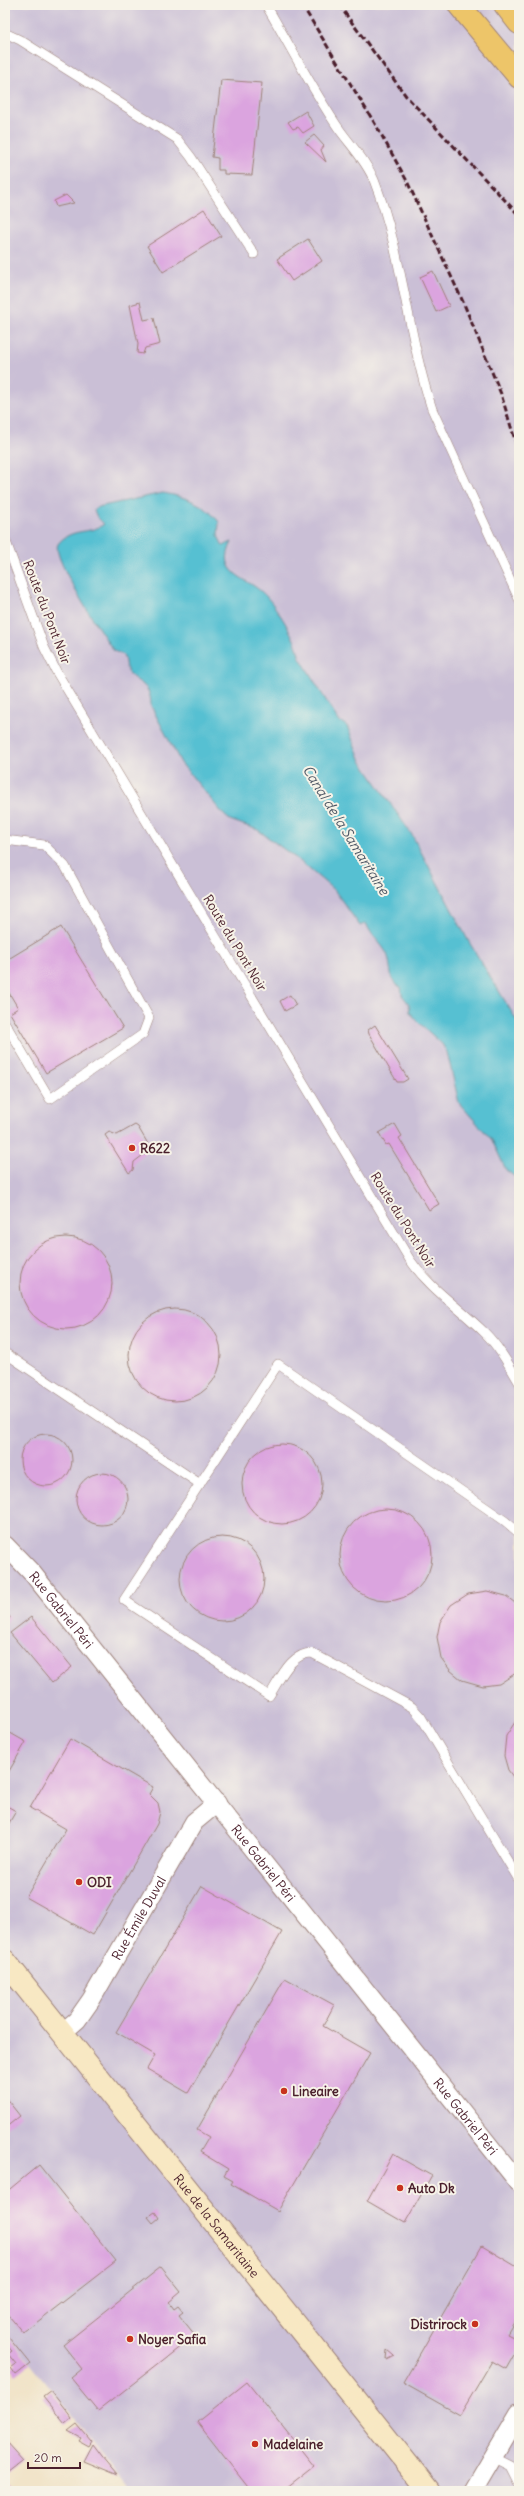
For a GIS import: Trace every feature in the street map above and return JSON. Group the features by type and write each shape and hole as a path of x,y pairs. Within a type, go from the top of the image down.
{"main road":[{"path":"459,5 519,77"},
{"path":"505,5 519,23"}],"street":[{"path":"471,5 477,27"},
{"name":"Rue Gabriel Péri","path":"5,1545 33,1574 519,2183"},
{"name":"Rue Émile Duval","path":"62,2033 76,2020 88,2004 194,1822 216,1804"},
{"name":"Rue de la Samaritaine","path":"5,1961 429,2491"},
{"path":"473,2491 519,2413"}],"lane":[{"path":"266,5 326,109 366,164 374,180 395,250 422,378 432,409 519,600"},
{"path":"5,27 20,40"},
{"path":"5,33 20,40 177,140 191,157 254,254"},
{"name":"Route du Pont Noir","path":"5,539 44,647 56,671 410,1260 437,1292 486,1333 500,1350 519,1382"},
{"path":"5,840 44,845 65,866 149,1018 143,1034 50,1099 5,1023"},
{"path":"5,1353 200,1484"},
{"path":"519,1533 505,1521 278,1364 124,1600 269,1696 293,1659 302,1654 312,1653 412,1707 421,1717 519,1880"},
{"path":"493,2457 511,2466 519,2482"}],"shaded area":[{"path":"5,5 519,5 519,2491 133,2491 5,2332"}],"water":[{"name":"Canal de la Samaritaine","path":"163,493 194,502 207,510 219,522 218,536 223,546 232,542 228,553 230,568 241,578 263,593 279,614 295,641 299,656 338,720 347,726 361,761 412,835 469,942 519,1024 519,1180 506,1170 492,1140 459,1103 447,1052 442,1044 417,1021 410,1012 409,1004 402,995 401,987 397,985 392,978 387,954 366,923 360,926 335,891 301,862 258,830 230,820 224,815 181,763 151,706 146,687 130,675 126,668 123,655 114,651 79,597 62,564 58,551 58,544 69,535 93,529 104,524 97,517 94,510 98,507"}],"building":[{"path":"221,80 262,83 252,175 224,174 224,170 218,170 218,158 212,157"},
{"path":"306,111 314,126 303,133 298,127 293,129 288,122"},
{"path":"314,135 324,146 321,150 326,162 305,142"},
{"path":"66,195 74,203 56,207 54,201"},
{"path":"204,209 221,236 163,272 147,246"},
{"path":"308,239 322,261 292,281 277,259"},
{"path":"433,271 449,306 436,312 420,277"},
{"path":"140,302 144,320 154,318 160,344 145,348 143,354 137,353 138,344 130,305"},
{"path":"61,927 123,1028 46,1073 10,1013 18,1008 5,986 5,961"},
{"path":"290,995 296,1005 285,1011 280,1001"},
{"path":"375,1025 408,1079 403,1082 397,1082 369,1034 368,1030"},
{"path":"395,1124 402,1136 399,1138 439,1204 429,1210 389,1144 386,1145 379,1133"},
{"name":"R622","path":"135,1125 138,1127 151,1149 134,1162 133,1170 129,1173 105,1135 109,1132 117,1135"},
{"path":"66,1237 84,1240 99,1250 109,1265 112,1283 109,1301 99,1316 84,1326 66,1329 48,1326 33,1316 23,1301 20,1283 23,1265 33,1250 48,1240"},
{"path":"175,1309 193,1312 208,1322 218,1337 221,1355 218,1373 208,1388 193,1398 175,1401 157,1398 142,1388 132,1373 129,1355 132,1337 142,1322 157,1312"},
{"path":"41,1434 51,1434 60,1438 68,1446 72,1455 72,1465 68,1474 60,1482 51,1486 41,1486 32,1482 24,1474 20,1465 20,1455 24,1446 32,1438"},
{"path":"282,1444 297,1447 310,1456 319,1469 322,1484 319,1499 310,1512 297,1521 282,1524 267,1521 254,1512 245,1499 242,1484 245,1469 254,1456 267,1447"},
{"path":"97,1473 107,1473 116,1477 124,1485 128,1494 128,1504 124,1513 116,1521 107,1525 97,1525 88,1521 80,1513 76,1504 76,1494 80,1485 88,1477"},
{"path":"377,1509 395,1509 412,1516 425,1529 432,1546 432,1564 425,1581 412,1594 395,1601 377,1601 360,1594 347,1581 340,1564 340,1546 347,1529 360,1516"},
{"path":"222,1537 238,1540 252,1549 261,1563 264,1579 261,1595 252,1609 238,1618 222,1621 206,1618 192,1609 183,1595 180,1579 183,1563 192,1549 206,1540"},
{"path":"487,1591 506,1596 519,1606 519,1671 499,1684 483,1686 462,1680 450,1670 441,1658 437,1637 440,1622 451,1605 468,1594"},
{"path":"5,1614 10,1617 5,1625"},
{"path":"31,1617 72,1667 52,1683 10,1633"},
{"path":"519,1716 519,1785 508,1770 504,1756 506,1736"},
{"path":"5,1730 26,1742 5,1778"},
{"path":"70,1739 153,1787 149,1794 158,1803 160,1812 157,1824 93,1935 26,1897 66,1829 30,1808"},
{"path":"5,1805 16,1811 5,1830"},
{"path":"202,1886 282,1932 188,2093 147,2069 155,2055 116,2032"},
{"name":"Lineaire","path":"285,1978 334,2005 323,2026 370,2053 278,2211 231,2184 233,2181 224,2176 228,2169 200,2152 209,2137 197,2130"},
{"path":"5,2097 20,2116 5,2128"},
{"name":"Auto Dk","path":"393,2154 432,2176 405,2223 367,2201"},
{"path":"39,2165 116,2261 23,2333 5,2311 5,2193"},
{"path":"155,2212 159,2218 153,2223 148,2217"},
{"name":"Distrirock","path":"482,2246 519,2268 519,2314 507,2334 519,2340 519,2346 506,2369 492,2361 460,2415 403,2383"},
{"name":"Noyer Safia","path":"161,2267 181,2292 169,2302 174,2309 178,2306 183,2312 179,2315 195,2335 98,2411 71,2378 82,2369 63,2345"},
{"path":"5,2333 30,2364 16,2375 11,2368 16,2364 8,2354 12,2351 5,2343"},
{"path":"387,2350 394,2356 386,2360"},
{"name":"Madelaine","path":"247,2382 314,2466 282,2491 251,2491 197,2422"},
{"path":"51,2391 72,2418 65,2424 43,2397"},
{"path":"77,2424 91,2441 88,2446 79,2441 81,2438 68,2431"},
{"path":"5,2441 23,2461 5,2475"},
{"path":"93,2444 102,2456 118,2475 84,2461"},
{"path":"5,2485 17,2491 5,2491"}],"railway":[{"path":"302,5 377,127 407,181 464,304 501,394 519,453"},
{"path":"339,5 406,96 519,215"}],"place":[{"name":"R622","path":"132,1148"},
{"name":"ODI","path":"79,1882"},
{"name":"Lineaire","path":"284,2091"},
{"name":"Auto Dk","path":"400,2188"},
{"name":"Distrirock","path":"475,2324"},
{"name":"Noyer Safia","path":"130,2339"},
{"name":"Madelaine","path":"255,2444"}]}
